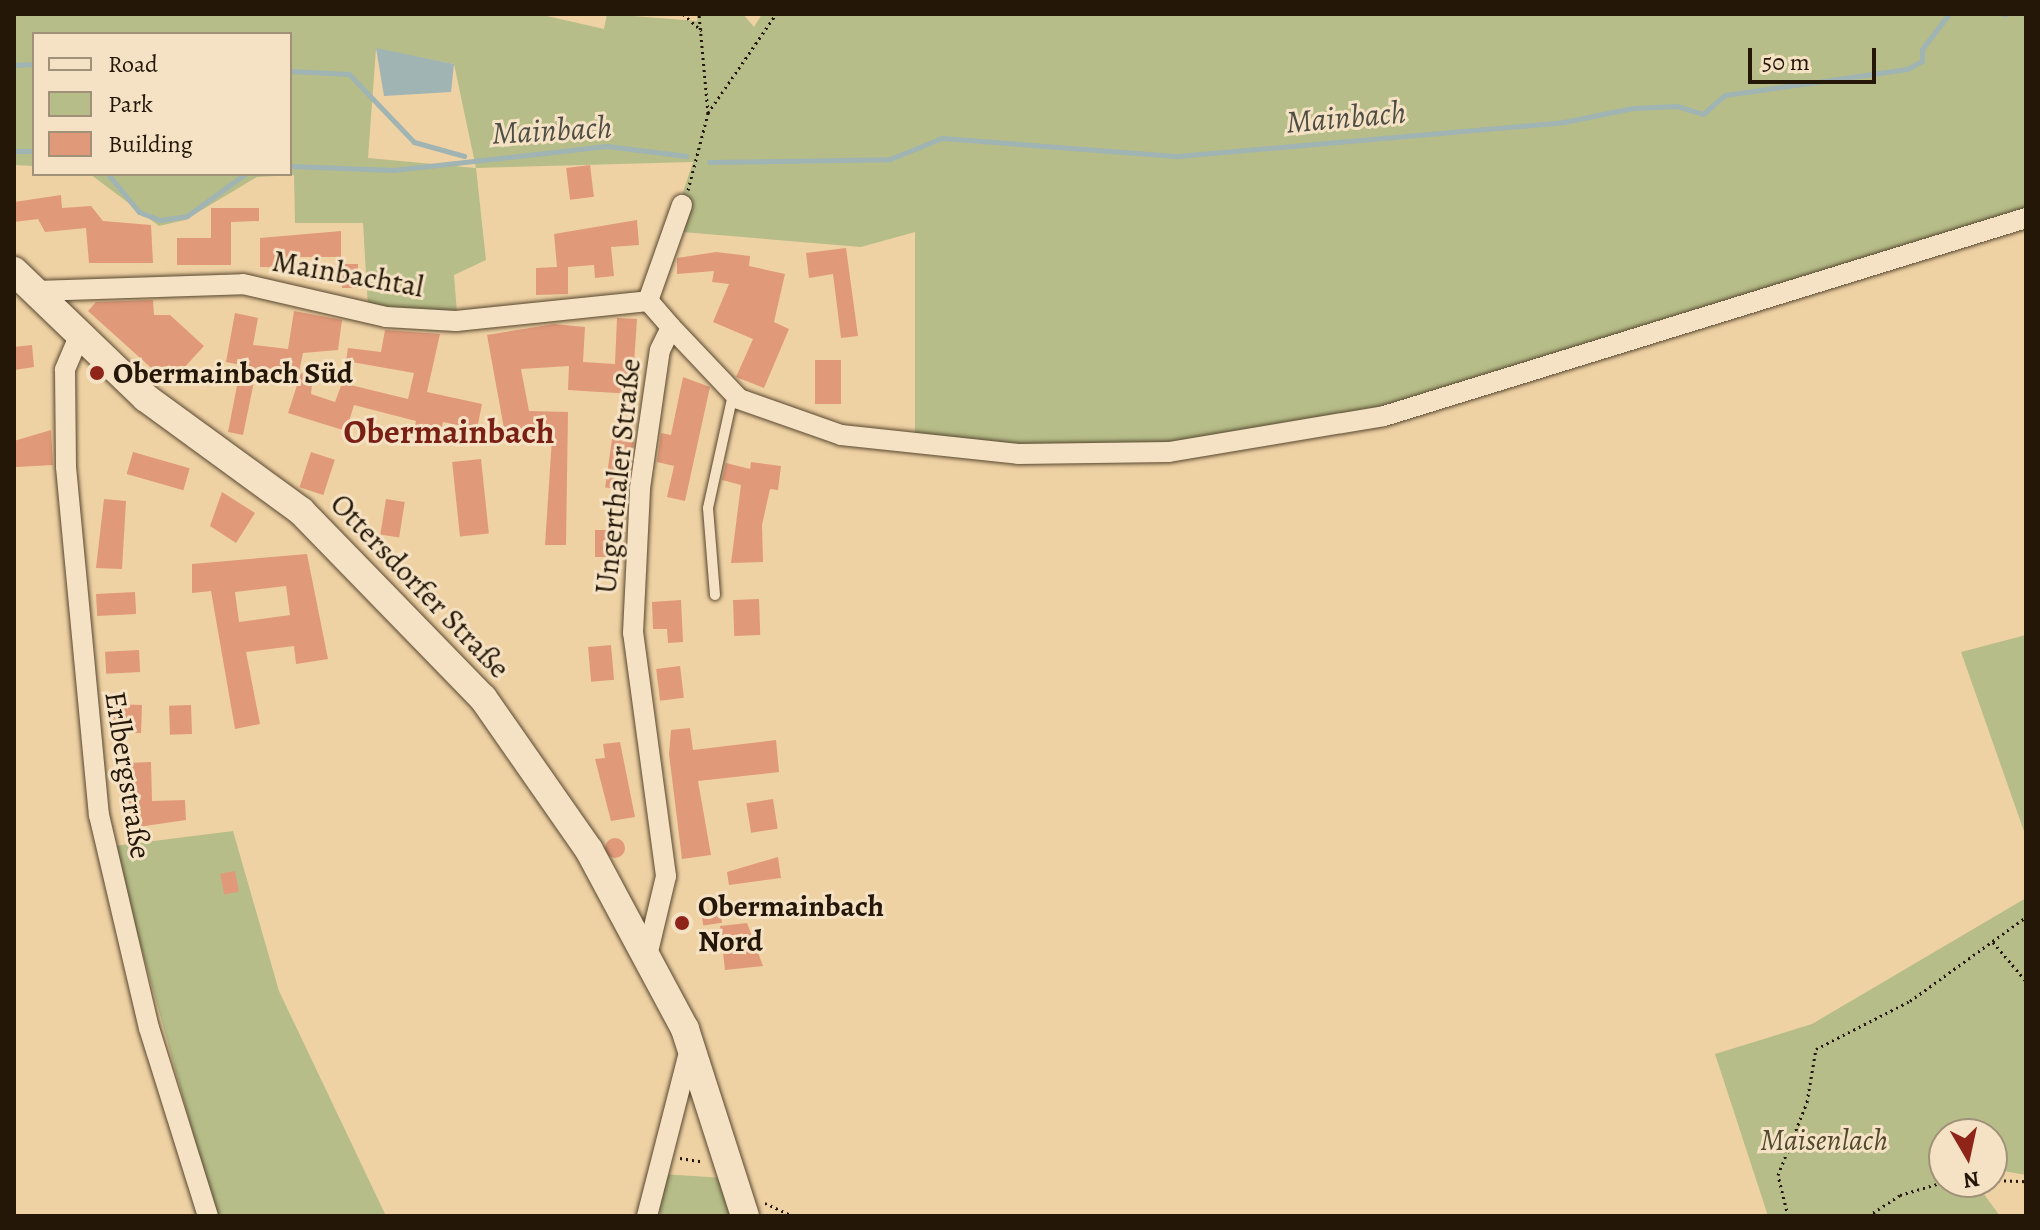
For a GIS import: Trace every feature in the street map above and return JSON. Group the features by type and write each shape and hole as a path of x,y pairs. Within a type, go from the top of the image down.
{"main road":[{"name":"Ottersdorfer Straße","path":"14,271 146,398 301,511 483,698 589,850 688,1037 745,1216"}],"street":[{"path":"648,301 682,205"},
{"path":"671,327 733,392 764,412 841,435 942,450 1123,455 1314,434 2026,218"},
{"name":"Mainbachtal","path":"36,291 243,284 386,317 456,321 648,301"},
{"name":"Ungerthaler Straße","path":"647,956 666,876 633,633 640,488 660,350 671,327 648,301"},
{"name":"Erlbergstraße","path":"80,334 65,370 66,467 99,815 149,1028 208,1216"},
{"path":"647,1216 688,1037"}],"lane":[{"path":"715,595 708,508 733,392"}],"path":[{"path":"683,14 702,31"},
{"path":"699,14 708,113"},
{"path":"682,205 708,113 776,14"},
{"path":"1788,1216 1778,1175 1807,1102 1816,1049 1910,1001 2026,917"},
{"path":"1993,942 2026,981"},
{"path":"1868,1216 1900,1195 1928,1187"}],"green space":[{"path":"14,14 538,14 604,29 607,14 697,21 698,14 743,14 754,27 762,14 2026,14 2026,221 1338,429 1106,455 915,434 915,232 861,247 670,231 693,162 476,168 486,260 454,275 457,313 368,307 363,223 295,223 292,32 32,32 32,166 14,165","holes":["376,49 454,64 476,168 368,158"]},
{"path":"93,176 276,176 257,177 185,220 159,226"},
{"path":"2026,635 2026,837 1961,652"},
{"path":"233,831 279,991 386,1216 216,1216 113,846"},
{"name":"Maisenlach","path":"2026,898 2026,1175 2008,1172 2008,1118 1928,1118 1928,1198 1987,1198 2000,1216 1768,1216 1715,1054 1812,1024"},
{"path":"661,1174 725,1178 736,1216 660,1216"}],"shaded area":[{"path":"376,48 454,64 451,92 384,96"}],"building":[{"path":"590,165 594,197 570,200 566,168"},
{"path":"61,195 62,208 91,206 103,221 151,225 153,263 89,263 86,228 45,232 38,219 14,222 14,202"},
{"path":"211,208 259,208 259,221 231,222 231,265 177,265 177,238 211,238"},
{"path":"637,220 639,245 611,247 614,276 595,278 594,265 568,267 568,294 536,295 536,268 557,267 554,234"},
{"path":"341,231 341,257 291,257 291,268 260,267 260,238"},
{"path":"846,248 858,336 841,338 833,274 809,278 806,253"},
{"path":"716,252 750,256 749,266 785,274 774,322 789,329 764,388 736,377 753,339 713,322 729,284 712,282 714,271 677,274 677,258"},
{"path":"342,264 358,264 358,288 342,288"},
{"path":"153,300 154,315 170,315 204,346 169,384 88,311 96,302"},
{"path":"294,311 342,320 338,350 303,353 299,372 257,367 243,435 228,432 241,365 226,362 235,313 258,318 253,345 288,349"},
{"path":"617,318 637,319 632,394 568,390 569,366 521,369 529,411 568,412 566,545 545,545 552,438 507,445 487,335 554,324 585,327 583,362 615,364"},
{"path":"385,330 440,334 427,392 482,404 477,429 443,422 439,440 413,435 416,421 354,405 346,431 288,413 301,373 313,376 311,394 335,402 342,383 408,399 414,373 346,361 348,348 381,352"},
{"path":"32,345 34,367 14,370 14,347"},
{"path":"815,360 841,360 841,404 815,404"},
{"path":"683,377 710,387 685,501 667,497 674,466 657,462 661,433 671,435"},
{"path":"51,430 53,465 16,467 14,441"},
{"path":"612,439 634,442 627,491 605,488"},
{"path":"133,452 190,468 183,490 127,474"},
{"path":"311,452 335,460 323,495 300,487"},
{"path":"481,459 489,534 460,537 452,462"},
{"path":"751,462 781,466 778,490 770,489 762,525 763,562 731,563 741,485 722,480 726,463 750,469"},
{"path":"222,492 255,513 236,543 210,526"},
{"path":"104,499 126,501 122,569 96,568"},
{"path":"386,499 405,502 399,538 380,535"},
{"path":"595,530 617,530 617,557 595,557"},
{"path":"307,554 328,659 296,664 294,646 246,652 260,724 235,729 211,591 192,593 192,564","holes":["286,586 290,615 239,622 235,592"]},
{"path":"135,592 136,614 97,616 96,594"},
{"path":"759,599 760,635 734,636 733,600"},
{"path":"681,600 683,642 668,643 667,629 653,629 652,602"},
{"path":"611,645 614,680 591,682 588,647"},
{"path":"139,650 140,672 106,674 105,652"},
{"path":"680,666 684,698 660,701 656,669"},
{"path":"112,704 142,705 141,733 111,732"},
{"path":"191,705 192,734 170,735 169,706"},
{"path":"690,728 693,750 776,740 779,772 698,781 711,855 682,859 669,754 671,730"},
{"path":"620,742 635,817 611,821 595,759 605,758 603,744"},
{"path":"151,762 152,801 185,800 186,820 131,828 126,763"},
{"path":"773,799 778,829 751,833 746,803"},
{"path":"611,838 619,838 625,848 619,858 611,858 605,852 605,844"},
{"path":"778,857 781,878 729,885 727,872"},
{"path":"235,871 239,892 224,894 220,874"},
{"path":"720,908 722,923 703,925 701,911"},
{"path":"747,923 763,966 725,970 720,926"}],"waterway":[{"name":"Mainbach","path":"709,162 890,159 942,138 1178,156 1564,122 1633,108 1677,106 1703,114 1725,95 1907,69 1922,61 1922,49 1949,14"},
{"name":"Mainbach","path":"14,65 32,64"},
{"name":"Mainbach","path":"292,71 349,74 414,142 464,156"},
{"name":"Mainbach","path":"292,166 393,170 607,146 686,156"},
{"name":"Mainbach","path":"14,151 32,151"},
{"name":"Mainbach","path":"110,176 139,212 160,220 187,216 242,176"}],"place":[{"name":"Obermainbach Süd","path":"97,373"},
{"name":"Obermainbach Nord","path":"682,923"}],"district":[{"name":"Obermainbach","path":"449,432"}]}
